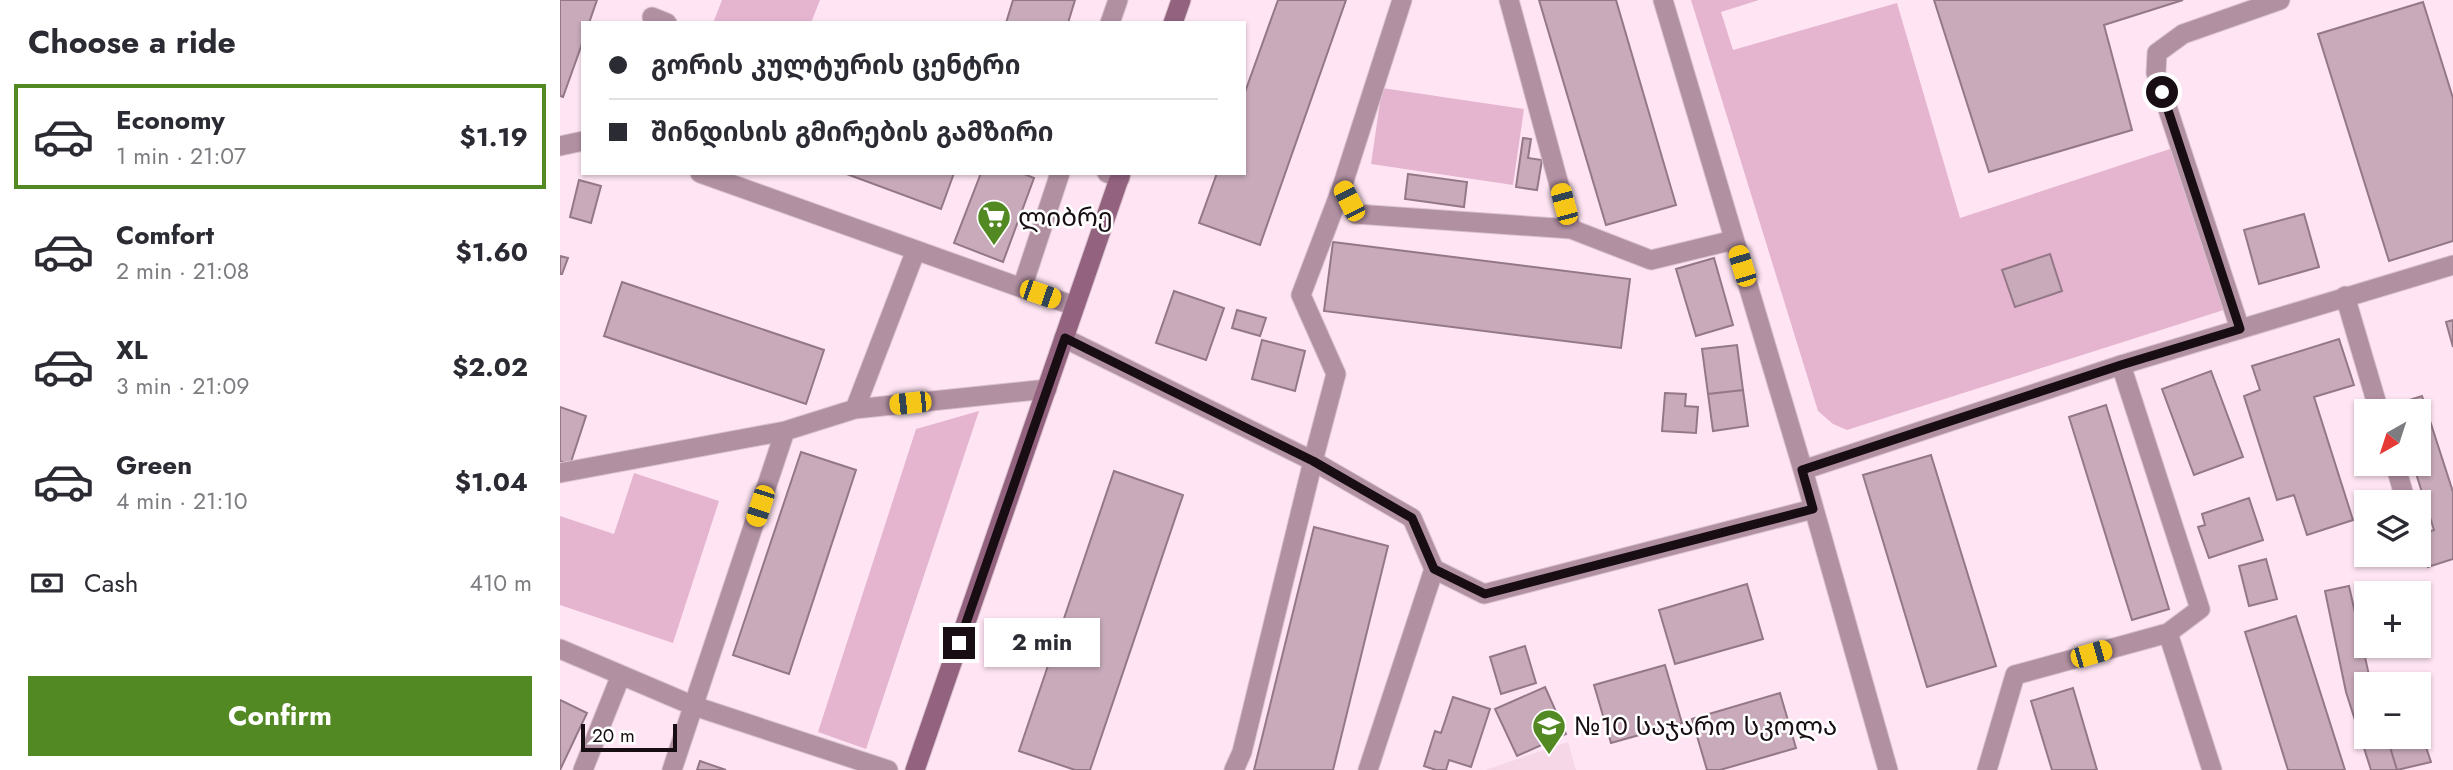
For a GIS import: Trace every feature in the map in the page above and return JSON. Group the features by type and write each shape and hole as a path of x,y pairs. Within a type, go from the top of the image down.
{"main road":[{"path":"1174,21 1181,0"},
{"path":"915,770 1065,338 1116,175"}],"street":[{"path":"1111,21 1118,0"},
{"path":"1234,770 1242,752 1336,374 1301,295 1342,187 1402,0"},
{"path":"1508,0 1572,229"},
{"path":"1662,0 1888,770"},
{"path":"2240,329 2156,72 2157,53 2183,34 2280,0"},
{"path":"560,146 581,141"},
{"path":"706,175 1075,306"},
{"path":"1022,288 1059,175"},
{"path":"1342,187 1356,214 1572,229 1651,260 1734,240"},
{"path":"855,409 916,250"},
{"path":"1802,470 2121,365 2453,265"},
{"path":"2345,296 2375,399"},
{"path":"1065,338 1313,461 1412,518 1434,569 1485,594 1813,509"},
{"path":"1987,770 2015,675 2168,633 2200,609 2121,365"},
{"path":"560,473 785,430 855,409 1047,389"},
{"path":"672,770 785,430"},
{"path":"1368,770 1434,569"},
{"path":"2168,633 2212,770"},
{"path":"560,649 694,706 888,770"},
{"path":"583,770 621,674"}],"shaded area":[{"path":"722,0 820,0 812,21 714,21"},
{"path":"1691,0 1759,0 1721,12 1733,50 1897,3 1960,218 2179,146 2230,308 1847,430 1833,424 1818,411"},
{"path":"1382,88 1524,109 1513,185 1371,164"},
{"path":"979,411 866,749 818,732 916,429"},
{"path":"634,473 719,501 673,643 560,605 560,516 614,534"},
{"name":"№10 საჯარო სკოლა","path":"1568,742 1576,770 1485,770"}],"building":[{"path":"560,0 597,0 590,21 581,21 581,47 563,97 560,96"},
{"path":"1013,0 1075,0 1069,21 1007,21"},
{"path":"1278,0 1346,0 1260,245 1199,223 1216,175 1246,175 1246,89"},
{"path":"1539,0 1616,0 1676,205 1606,225"},
{"path":"1934,0 2183,0 2104,25 2132,130 1989,172"},
{"path":"2423,2 2453,98 2453,241 2389,261 2318,34"},
{"path":"1523,138 1531,139 1528,158 1542,160 1537,190 1516,187"},
{"path":"1408,174 1467,182 1464,207 1405,199"},
{"path":"849,175 953,175 941,209"},
{"path":"980,175 1027,175 1034,178 1003,262 954,243"},
{"path":"579,180 601,186 591,223 570,217"},
{"path":"2304,214 2319,267 2259,284 2244,230"},
{"path":"1333,242 1630,279 1621,348 1324,311"},
{"path":"2050,254 2062,291 2015,307 2002,270"},
{"path":"560,256 568,258 562,274 560,274"},
{"path":"1714,258 1733,325 1696,336 1676,269"},
{"path":"622,282 824,350 806,404 604,336"},
{"path":"1174,291 1224,308 1206,360 1156,343"},
{"path":"1237,310 1266,318 1260,336 1232,328"},
{"path":"2453,320 2453,347 2446,322"},
{"path":"2339,339 2354,385 2314,397 2353,520 2307,535 2294,495 2277,500 2244,396 2260,390 2252,366"},
{"path":"1262,340 1305,351 1295,391 1252,379"},
{"path":"1737,345 1743,390 1708,394 1702,349"},
{"path":"2211,371 2243,457 2194,475 2162,389"},
{"path":"1743,390 1748,426 1713,431 1708,394"},
{"path":"1665,393 1686,394 1685,406 1698,407 1696,433 1662,431"},
{"path":"2106,405 2169,609 2132,620 2069,417"},
{"path":"560,407 586,416 570,465 560,461"},
{"path":"2431,424 2453,492 2453,559 2431,566 2431,531 2434,530 2431,521 2431,490 2421,490 2417,476 2431,476"},
{"path":"801,452 856,470 789,674 733,655"},
{"path":"1931,455 1996,666 1927,687 1863,475"},
{"path":"1114,471 1183,495 1090,770 1075,770 1019,751"},
{"path":"2249,498 2263,540 2209,558 2198,527 2205,525 2202,514"},
{"path":"1314,527 1388,546 1333,770 1254,770"},
{"path":"2266,559 2277,599 2249,606 2239,566"},
{"path":"1747,584 1763,639 1675,664 1659,610"},
{"path":"2349,586 2354,608 2354,658 2365,658 2368,672 2354,672 2354,717 2346,692 2325,591"},
{"path":"2296,616 2345,770 2288,770 2245,632"},
{"path":"1525,646 1536,683 1501,694 1490,657"},
{"path":"1665,665 1682,723 1611,743 1594,685"},
{"path":"1545,687 1566,734 1517,756 1495,709"},
{"path":"2073,688 2097,770 2052,770 2031,701"},
{"path":"1780,693 1796,748 1720,770 1707,770 1692,719"},
{"path":"1453,697 1490,709 1471,767 1449,760 1446,770 1436,770 1424,766 1435,731 1441,733"},
{"path":"560,700 587,713 560,770"},
{"path":"2364,749 2391,749 2397,770 2371,770"},
{"path":"2391,749 2427,749 2431,762 2397,770"},
{"path":"700,761 726,770 697,770"}],"place":[{"name":"ლიბრე","path":"994,247"},
{"name":"№10 საჯარო სკოლა","path":"1549,756"}],"route":[{"path":"959,643 1065,338 1313,461 1412,518 1434,569 1485,594 1813,509 1802,470 2121,365 2240,329 2162,92"}]}
